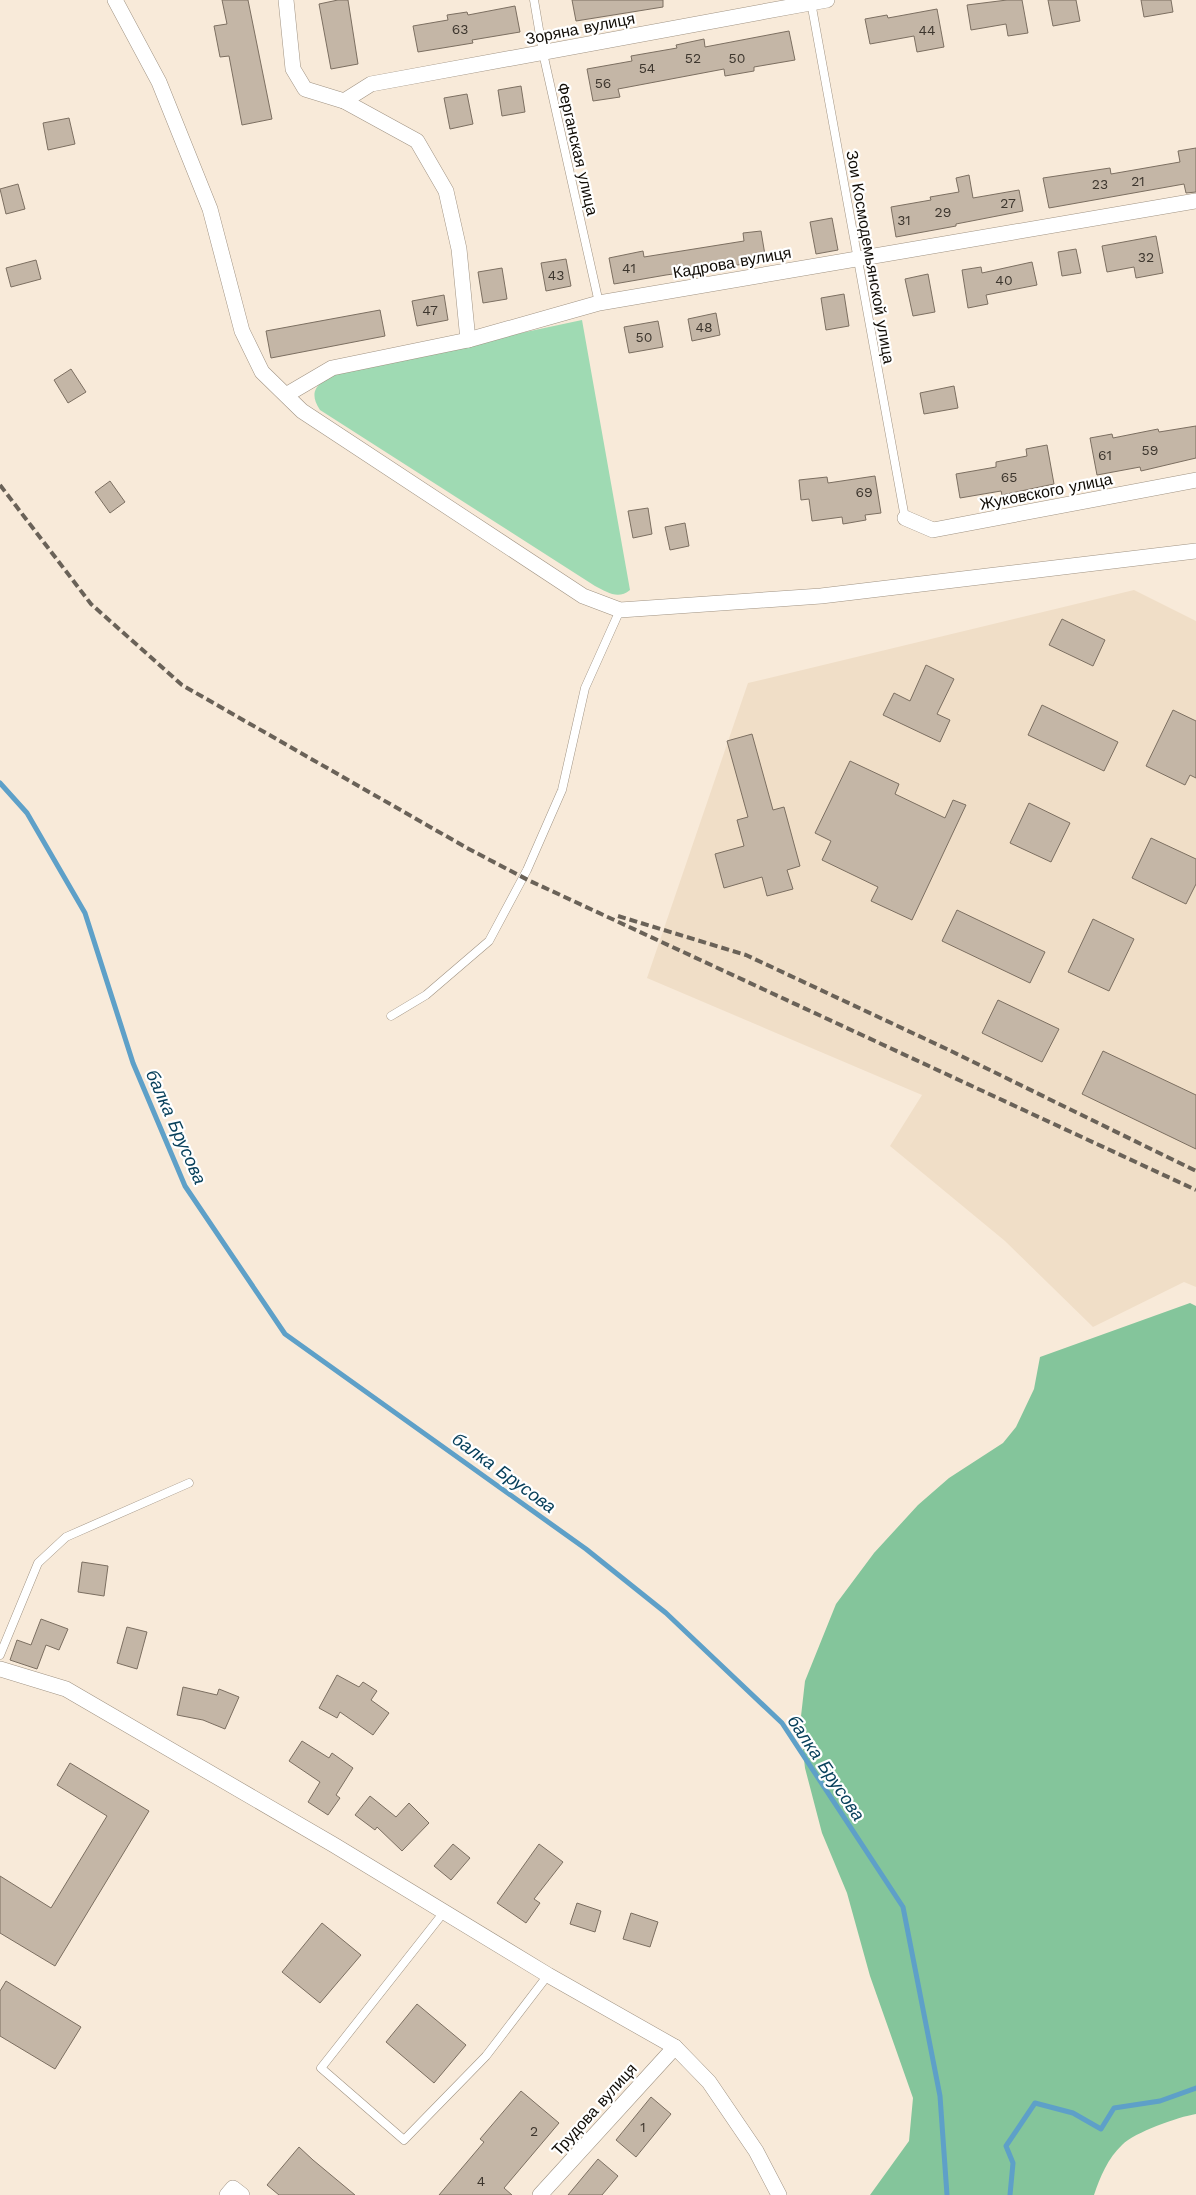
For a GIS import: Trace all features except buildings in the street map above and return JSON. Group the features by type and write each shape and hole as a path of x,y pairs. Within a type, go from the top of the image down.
{"street":[{"path":"116,0 159,82 210,209 242,331 262,372 302,411 583,596 620,610 821,596 1196,551"},
{"path":"286,0 293,69 305,89 344,101 417,141 446,191 459,249 468,340"},
{"name":"Зоряна вулиця","path":"344,101 371,84 827,0"},
{"name":"Кадрова вулиця","path":"286,396 332,368 468,340 599,303 1196,201"},
{"name":"Жуковского улица","path":"905,518 933,530 1196,480"},
{"path":"0,1669 66,1690 334,1845 548,1975 675,2047 709,2082 756,2151 779,2195"},
{"name":"Трудова вулиця","path":"540,2195 675,2047"},
{"path":"227,2195 233,2188 242,2195"}],"lane":[{"name":"Ферганская улица","path":"534,0 543,53 599,303"},
{"name":"Зои Космодемьянской улица","path":"811,2 905,518"},
{"path":"391,1016 426,995 489,941 527,870 562,790 585,688 620,610"},
{"path":"0,1655 38,1563 66,1537 190,1483"},
{"path":"444,1912 321,2068 404,2140 486,2056 548,1975"}],"shaded area":[{"path":"1134,590 1196,621 1196,1287 1184,1282 1093,1327 1005,1241 890,1146 922,1095 647,978 748,683"}],"green space":[{"path":"582,320 630,590 626,593 612,594 595,586 320,410 314,397 317,387 337,372"},
{"path":"1190,1303 1196,1306 1196,2114 1157,2126 1128,2140 1117,2150 1109,2162 1094,2195 870,2195 909,2141 913,2098 870,1976 847,1893 822,1833 805,1768 800,1725 805,1681 836,1604 874,1553 918,1505 949,1478 1003,1443 1016,1427 1034,1389 1040,1357"}],"waterway":[{"name":"балка Брусова","path":"0,783 27,813 85,913 133,1063 185,1186 285,1334 586,1549 666,1613 782,1723 903,1907 940,2096 947,2195"},
{"path":"1010,2195 1013,2163 1006,2146 1035,2103 1073,2113 1101,2129 1114,2108 1160,2101 1196,2088"}],"railway":[{"path":"0,485 91,604 182,685 467,848 528,880 1196,1190"},
{"path":"618,916 746,955 951,1051 1196,1171"}]}
